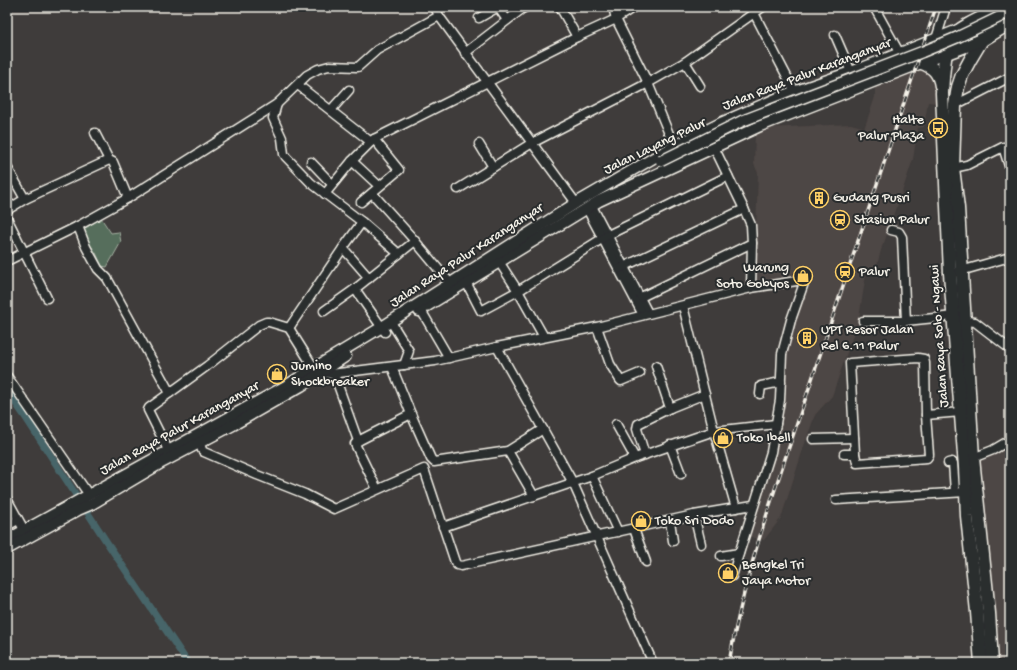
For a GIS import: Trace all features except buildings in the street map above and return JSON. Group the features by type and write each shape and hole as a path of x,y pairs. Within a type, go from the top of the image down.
{"highway":[{"path":"958,30 999,10"},
{"path":"999,10 992,17 993,23 997,26 1005,25"},
{"path":"947,53 982,40 984,29 976,21"},
{"name":"Jalan Raya Solo - Ngawi","path":"981,663 967,516 960,492 961,412 954,316 958,208 953,168 955,105 962,75 982,40 1005,25"},
{"name":"Jalan Raya Solo - Ngawi","path":"958,30 949,41 944,67 942,93 956,272 966,321 973,458 992,663"},
{"path":"922,63 930,66 937,72 942,93"}],"main road":[{"name":"Jalan Layang Palur","path":"604,199 662,163 742,121 922,52 1010,12"},
{"name":"Jalan Layang Palur","path":"600,188 613,185 731,133 924,56 980,32 1010,17"},
{"name":"Jalan Raya Palur Karanganyar","path":"497,259 576,203 674,146 723,122 795,92 866,68 958,30"},
{"name":"Jalan Raya Palur Karanganyar","path":"7,549 26,534 199,439 286,386 317,370 497,259 604,199 714,147 801,109 947,53"},
{"path":"866,68 871,70 873,79 871,83"},
{"name":"Jalan Raya Palur Karanganyar","path":"7,540 26,534"}],"street":[{"path":"435,7 439,16 465,53 576,203"},
{"path":"479,18 498,7 507,20"},
{"path":"465,53 526,7"},
{"path":"560,7 577,37"},
{"path":"613,7 616,19 648,83 674,146"},
{"path":"325,194 352,161 372,141 486,82 616,19 634,7"},
{"path":"458,190 532,143 648,83 685,62 753,10 763,7"},
{"path":"874,7 900,54"},
{"path":"936,39 946,7"},
{"path":"753,10 795,92"},
{"path":"7,261 78,226 128,198 277,104 307,75 325,66 358,67 376,50 439,16"},
{"path":"835,35 851,72"},
{"path":"685,62 700,86"},
{"path":"955,105 1010,77"},
{"path":"298,85 372,141 399,170 361,202"},
{"path":"331,110 349,90"},
{"path":"277,104 273,118 282,138 285,155 311,183 362,222 399,254"},
{"path":"95,133 109,160 114,162 128,198"},
{"path":"479,144 493,167"},
{"path":"953,168 966,165 1006,145 1010,169"},
{"path":"714,147 751,225 751,288"},
{"path":"7,210 25,199 109,160"},
{"path":"352,161 379,186"},
{"path":"311,162 332,184"},
{"path":"7,167 25,199"},
{"path":"464,279 481,311 518,291 606,237 728,176"},
{"path":"372,193 415,241 452,286"},
{"path":"589,208 622,267 645,314"},
{"path":"622,267 744,209"},
{"path":"7,218 47,298"},
{"path":"289,328 362,222"},
{"path":"78,226 86,247 98,269 107,278 170,393"},
{"path":"891,230 899,232 902,237 906,321"},
{"path":"324,311 355,289 415,241"},
{"path":"641,297 752,243"},
{"path":"343,248 369,278"},
{"path":"956,272 1010,257"},
{"path":"497,259 518,291 544,337"},
{"path":"622,267 641,297 645,314"},
{"path":"171,454 148,409 263,323 269,322 289,328 317,370 334,374 449,358 559,335 683,306 751,288 801,279 804,281 782,354 781,382 771,452 753,505 732,576"},
{"path":"355,289 409,351 404,365"},
{"path":"683,306 714,431 736,508"},
{"path":"419,307 449,358"},
{"path":"863,321 906,321 954,316"},
{"path":"966,321 974,322 1010,349"},
{"path":"597,326 610,364 620,380 621,381 640,373"},
{"path":"497,347 573,483 653,663"},
{"path":"918,358 924,359 926,415 930,454 927,458 857,463 854,438 850,363 918,358"},
{"path":"656,366 670,408"},
{"path":"392,367 411,414 431,459 434,462 508,451 543,429"},
{"path":"334,374 358,441"},
{"path":"7,376 88,499"},
{"path":"760,394 761,386 781,382"},
{"path":"645,455 637,426 641,422 670,408 705,394"},
{"path":"926,415 961,412"},
{"path":"377,489 355,445 358,441 411,414"},
{"path":"616,424 635,458"},
{"path":"444,527 573,483 670,445 714,431 776,424"},
{"path":"813,439 854,438"},
{"path":"199,439 204,452 270,481 305,494 334,509 424,469 455,562 457,565 461,566 670,520 753,505"},
{"path":"973,458 993,450 1010,440"},
{"path":"670,445 681,474"},
{"path":"508,451 534,496"},
{"path":"844,454 856,454"},
{"path":"836,500 960,492 953,463 948,463"},
{"path":"592,476 618,532"},
{"path":"7,498 26,534"},
{"path":"694,515 701,544"},
{"path":"7,526 18,520"},
{"path":"670,520 673,541"},
{"path":"634,529 646,562"},
{"path":"721,556 739,553"}],"shaded area":[{"name":"Stasiun Palur","path":"921,68 932,75 933,84 937,84 937,103 928,102 924,127 918,128 913,159 883,243 876,269 866,274 859,318 832,396 815,415 781,518 764,540 746,536 759,495 792,321 808,275 812,276 813,272 808,271 807,273 756,283 755,262 758,173 754,164 755,134 768,128 851,124 864,129 875,97 875,87"},
{"path":"1010,438 1010,663 994,663 973,460"}],"green space":[{"path":"101,218 111,233 119,232 121,242 107,267 102,266 96,253 88,242 84,229"}],"waterway":[{"path":"7,391 188,663"}],"railway":[{"path":"729,663 753,558 936,7"}],"place":[{"name":"Halte Palur Plaza","path":"938,128"},
{"name":"Gudang Pusri","path":"819,198"},
{"name":"Stasiun Palur","path":"840,220"},
{"name":"Palur","path":"845,272"},
{"name":"Warung Soto Gobyos","path":"803,276"},
{"name":"UPT Resor Jalan Rel 6.11 Palur","path":"807,338"},
{"name":"Jumino Shockbreaker","path":"277,374"},
{"name":"Toko Ibell","path":"723,438"},
{"name":"Toko Sri Dodo","path":"641,521"},
{"name":"Bengkel Tri Jaya Motor","path":"728,573"}]}
